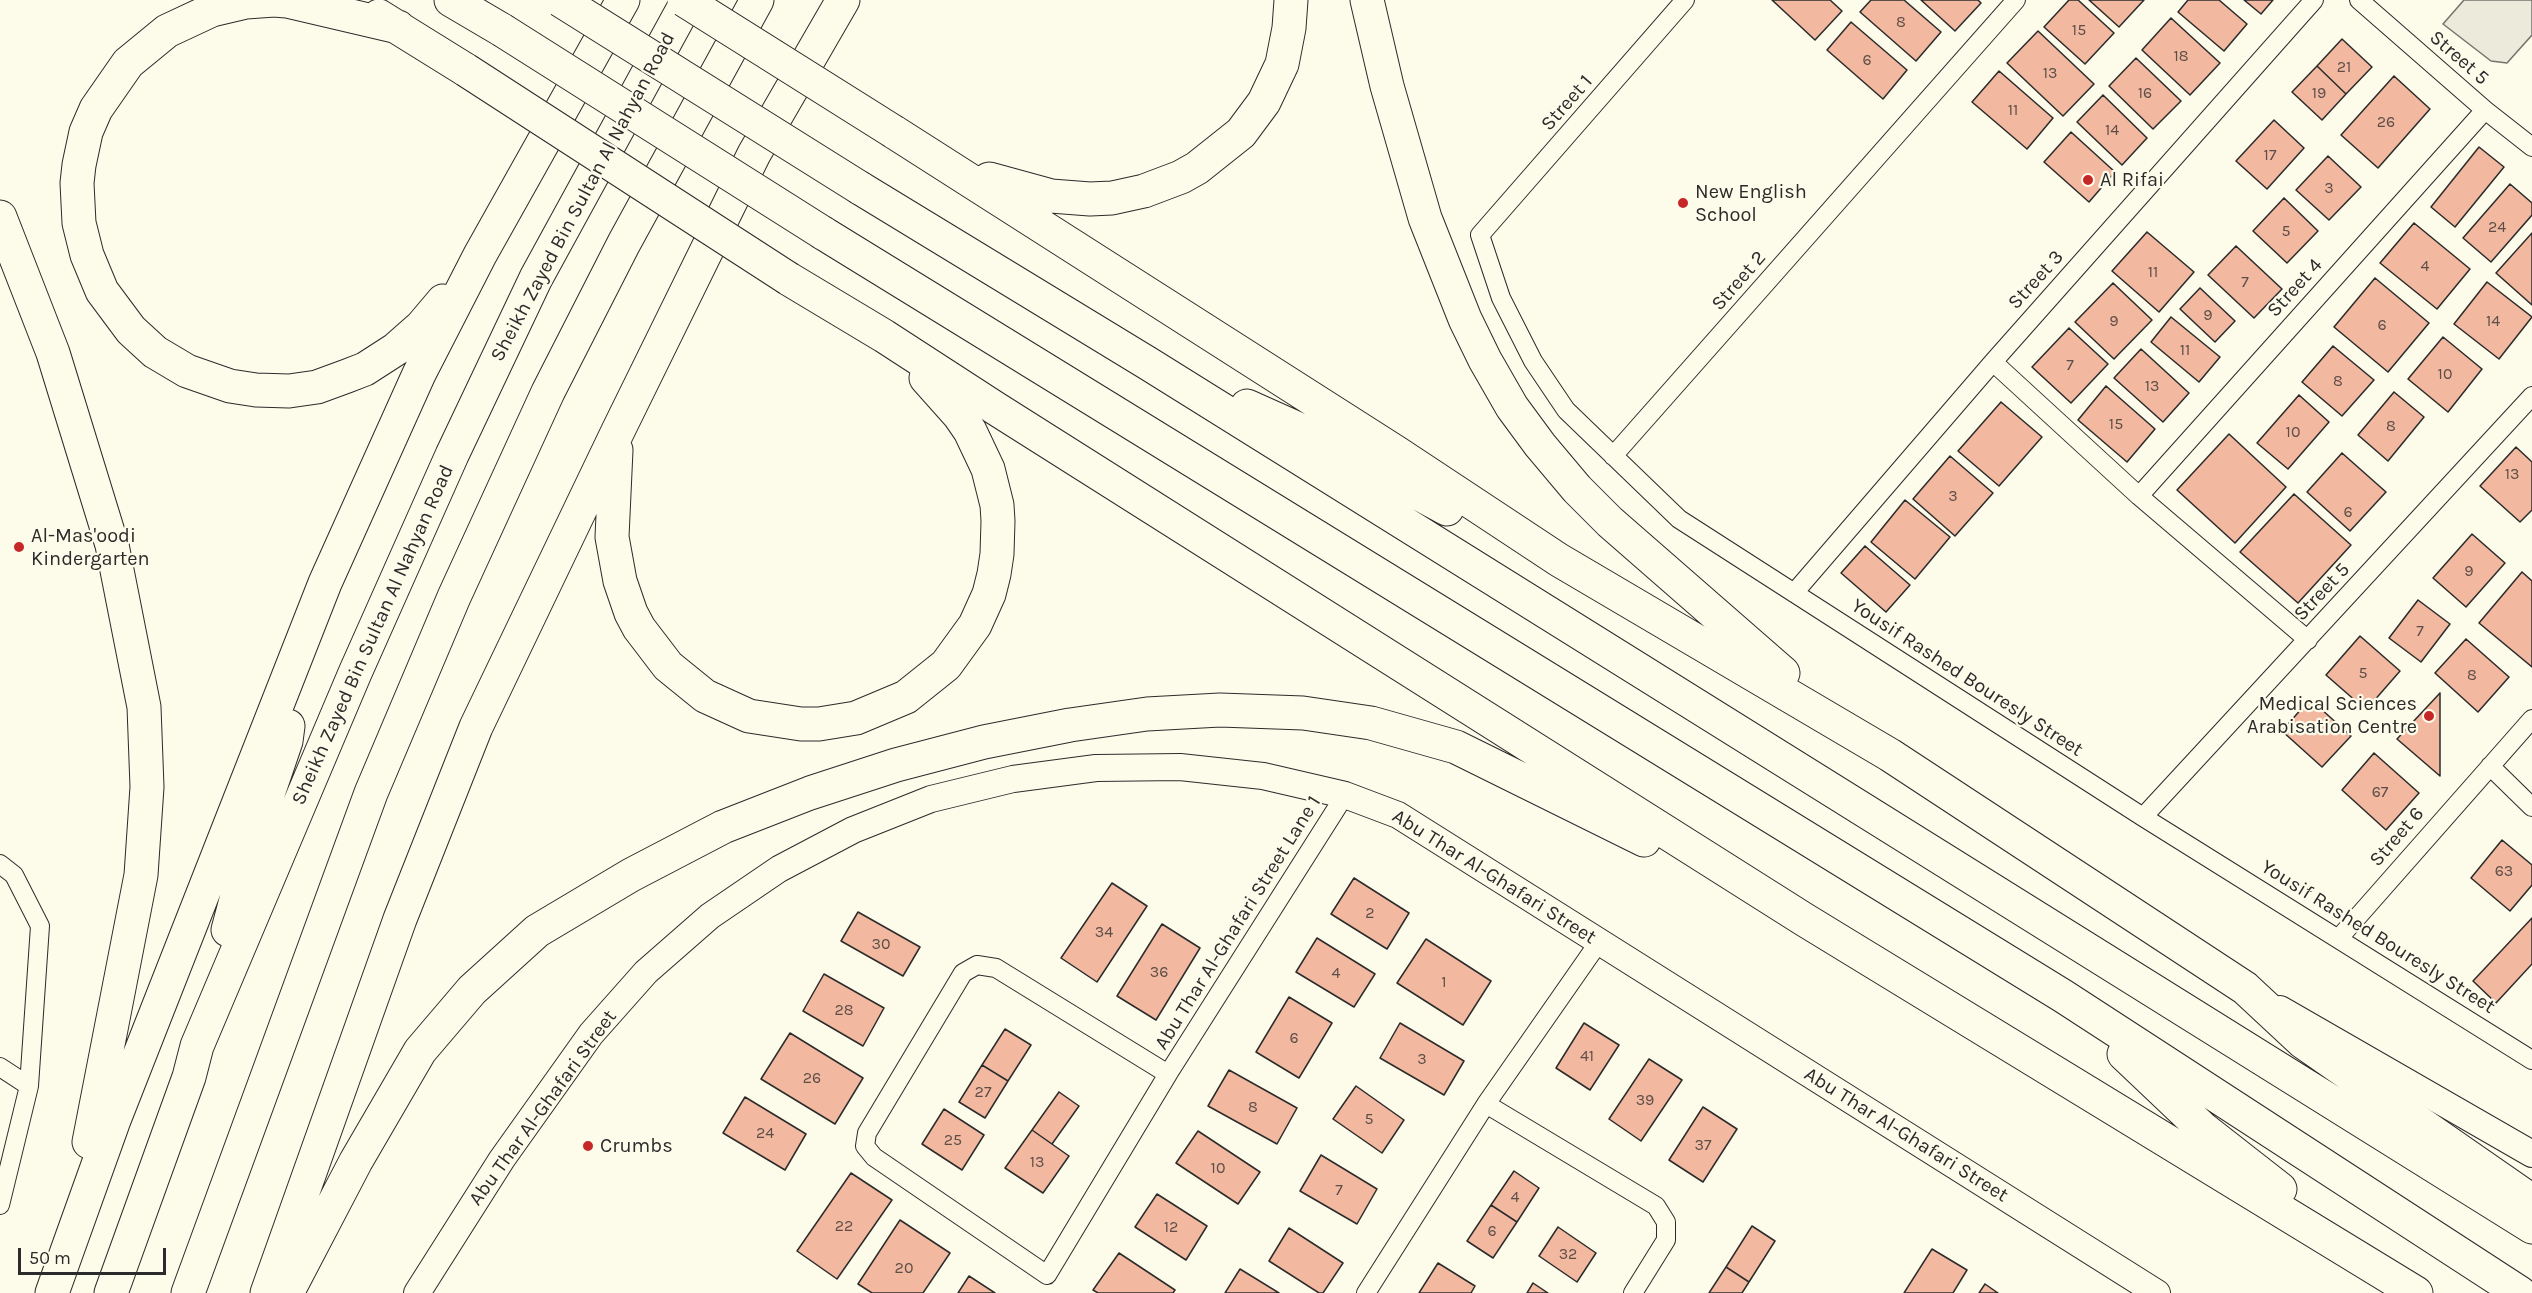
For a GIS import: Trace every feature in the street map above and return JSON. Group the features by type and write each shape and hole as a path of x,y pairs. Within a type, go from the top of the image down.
{"highway":[{"path":"352,0 466,70 789,279 884,336 994,408 1804,920 2405,1286"},
{"path":"451,0 823,233 2063,996 2520,1293"},
{"path":"560,0 860,188 1149,364 2532,1227"},
{"path":"51,1293 114,1120 325,583 415,385 480,255 623,0"},
{"path":"686,0 953,168 1397,453 1559,560 1843,726 2245,988 2303,1042 2526,1197 2532,1204"},
{"name":"Sheikh Zayed Bin Sultan Al Nahyan Road","path":"111,1293 189,1077 197,1046 355,673 452,455 536,278 686,0"},
{"path":"188,1293 371,793 454,597 548,392 624,243 757,0"},
{"path":"267,1293 396,930 472,737 617,433 754,154 843,0"},
{"path":"953,168 1032,192 1080,199 1127,196 1182,177 1214,157 1235,138 1264,102 1282,64 1289,28 1291,0"},
{"path":"1367,0 1387,86 1425,218 1465,319 1512,407 1555,463 1610,522 1843,726"},
{"path":"398,27 287,1 262,1 212,10 183,22 155,38 116,78 96,109 86,132 77,183 79,223 87,255 111,306 131,330 155,352 187,371 212,381 274,392 304,389 332,382 379,361 421,327 480,255"},
{"path":"0,217 52,353 112,545 144,707 147,787 141,876 68,1249"},
{"path":"617,433 612,515 615,564 631,613 649,643 668,666 691,687 719,704 764,720 819,724 870,713 890,706 922,686 946,665 966,639 989,594 999,538 997,505 993,487 988,469 970,431 944,396 884,336"},
{"path":"1149,364 1305,432 1492,533 1559,560"},
{"path":"197,1046 250,847 286,741 298,650"},
{"path":"287,1293 356,1161 420,1051 472,990 537,931 631,875 723,827 810,793 896,765 984,742 1070,725 1147,714 1220,710 1303,712 1371,723 1456,747 1804,920"},
{"path":"2063,996 2202,1128 2405,1286"}],"street":[{"name":"Street 1","path":"1480,235 1685,0"},
{"name":"Street 2","path":"1613,456 2016,0"},
{"name":"Street 3","path":"1794,593 1993,362 2314,0"},
{"name":"Street 5","path":"2359,0 2485,110 2532,147"},
{"name":"Street 4","path":"2139,496 2485,110"},
{"name":"Yousif Rashed Bouresly Street","path":"1480,235 1501,298 1533,361 1566,410 1679,519 2143,817 2532,1060"},
{"path":"1993,362 2139,496 2308,640"},
{"name":"Street 5","path":"2143,817 2532,396"},
{"name":"Street 6","path":"2339,938 2532,719"},
{"path":"2490,766 2532,807"},
{"name":"Abu Thar Al-Ghafari Street","path":"417,1293 502,1159 591,1034 646,972 710,916 779,869 853,830 931,800 1013,779 1072,771 1096,768 1180,767 1263,776 1345,795 1398,815 2157,1293"},
{"name":"Abu Thar Al-Ghafari Street Lane 1","path":"1168,1074 996,968 977,965 963,973 867,1133 865,1146 874,1157 1047,1275 1168,1074 1345,795"},
{"path":"0,864 14,875 40,926 29,1086 0,1205"},
{"path":"1366,1293 1486,1104 1599,942"},
{"path":"2245,988 2532,1154"},
{"path":"0,1067 29,1086"},
{"path":"1486,1104 1656,1206 1666,1222 1666,1240 1633,1293"}],"shaded area":[{"path":"2464,0 2532,0 2532,35 2507,63 2491,61 2443,24"}],"building":[{"path":"1772,0 1830,0 1842,11 1815,40"},
{"path":"1871,0 1904,0 1941,32 1916,61 1860,12"},
{"path":"1921,0 1978,0 1981,3 1955,31"},
{"path":"2069,0 2078,0 2114,33 2085,64 2044,27"},
{"path":"2089,0 2144,0 2119,27"},
{"path":"2188,0 2219,0 2247,24 2224,51 2178,12"},
{"path":"2244,0 2273,0 2261,14"},
{"path":"2171,18 2220,63 2190,95 2142,50"},
{"path":"1851,22 1907,70 1883,99 1827,50"},
{"path":"2038,31 2094,84 2063,116 2007,63"},
{"path":"2342,39 2372,67 2346,94 2317,66"},
{"path":"2136,58 2181,101 2153,129 2109,86"},
{"path":"2317,66 2346,94 2322,120 2292,92"},
{"path":"1999,71 2053,118 2027,149 1972,102"},
{"path":"2394,76 2430,109 2378,168 2341,135"},
{"path":"2103,95 2147,138 2122,165 2077,122"},
{"path":"2274,120 2304,148 2267,189 2236,161"},
{"path":"2071,132 2115,172 2089,202 2044,162"},
{"path":"2479,147 2504,167 2455,227 2431,207"},
{"path":"2328,156 2361,187 2329,220 2296,190"},
{"path":"2510,184 2532,203 2532,215 2491,262 2463,238"},
{"path":"2284,198 2318,231 2287,263 2253,231"},
{"path":"2414,223 2470,269 2437,309 2380,263"},
{"path":"2147,232 2194,272 2159,312 2112,271"},
{"path":"2532,233 2532,305 2496,273"},
{"path":"2236,246 2282,289 2254,318 2208,275"},
{"path":"2375,278 2429,323 2388,372 2334,327"},
{"path":"2487,282 2532,317 2499,359 2454,324"},
{"path":"2113,283 2152,320 2114,359 2075,322"},
{"path":"2200,288 2235,321 2215,342 2180,309"},
{"path":"2171,317 2220,357 2199,382 2151,342"},
{"path":"2069,328 2108,364 2071,403 2032,367"},
{"path":"2443,337 2482,369 2448,412 2408,379"},
{"path":"2333,346 2374,380 2342,416 2302,382"},
{"path":"2141,349 2189,393 2163,422 2114,378"},
{"path":"2106,386 2155,429 2127,462 2078,420"},
{"path":"2394,392 2424,417 2388,461 2358,435"},
{"path":"2299,395 2329,422 2288,469 2257,443"},
{"path":"2001,402 2042,437 1999,486 1958,451"},
{"path":"2229,434 2286,487 2235,543 2177,490"},
{"path":"2516,447 2532,462 2532,510 2520,522 2480,486"},
{"path":"2342,453 2386,492 2350,531 2307,492"},
{"path":"1950,456 1993,493 1955,536 1913,499"},
{"path":"2294,494 2351,545 2298,603 2240,552"},
{"path":"1905,500 1950,537 1915,579 1871,542"},
{"path":"2472,534 2505,563 2466,607 2433,578"},
{"path":"1865,546 1910,585 1886,612 1841,573"},
{"path":"2522,572 2532,581 2532,667 2479,623"},
{"path":"2418,600 2450,624 2421,662 2389,638"},
{"path":"2360,636 2400,671 2366,710 2326,675"},
{"path":"2466,639 2509,677 2478,712 2435,673"},
{"name":"Medical Sciences Arabisation Centre","path":"2440,693 2440,776 2397,739"},
{"path":"2310,699 2351,736 2322,767 2282,731"},
{"path":"2374,753 2419,793 2386,830 2342,790"},
{"path":"2502,840 2532,865 2532,885 2510,911 2471,878"},
{"path":"1354,878 1409,913 1387,949 1331,914"},
{"path":"1112,883 1147,906 1097,982 1061,958"},
{"path":"858,912 920,947 903,976 841,941"},
{"path":"2532,918 2532,964 2496,1003 2473,981"},
{"path":"1162,924 1200,948 1156,1020 1117,996"},
{"path":"1317,938 1375,974 1354,1007 1296,972"},
{"path":"1426,939 1491,981 1463,1025 1397,983"},
{"path":"824,974 884,1008 863,1046 803,1011"},
{"path":"1289,997 1332,1023 1299,1078 1256,1052"},
{"path":"1400,1023 1464,1061 1444,1095 1380,1058"},
{"path":"1584,1023 1619,1045 1590,1090 1556,1068"},
{"path":"1005,1029 1031,1045 1008,1081 982,1065"},
{"path":"790,1033 863,1078 835,1124 761,1079"},
{"path":"1649,1059 1682,1080 1641,1141 1609,1119"},
{"path":"982,1065 1008,1081 985,1118 959,1102"},
{"path":"1229,1070 1297,1108 1277,1144 1208,1106"},
{"path":"1356,1086 1404,1120 1382,1153 1333,1119"},
{"path":"1059,1092 1079,1106 1052,1144 1032,1130"},
{"path":"745,1097 806,1134 785,1170 723,1133"},
{"path":"1703,1107 1737,1129 1703,1182 1669,1160"},
{"path":"944,1109 984,1135 962,1170 922,1144"},
{"path":"1032,1130 1069,1156 1043,1193 1005,1168"},
{"path":"1198,1131 1260,1172 1238,1204 1176,1163"},
{"path":"1321,1155 1377,1189 1357,1224 1300,1191"},
{"path":"1514,1171 1539,1188 1517,1222 1491,1205"},
{"path":"851,1173 892,1200 837,1279 797,1251"},
{"path":"1157,1194 1207,1226 1186,1260 1135,1227"},
{"path":"1491,1205 1517,1222 1493,1258 1467,1241"},
{"path":"900,1220 950,1253 923,1293 872,1293 858,1284"},
{"path":"1752,1226 1775,1241 1749,1282 1726,1267"},
{"path":"1558,1227 1596,1253 1577,1282 1539,1256"},
{"path":"1289,1228 1343,1263 1323,1293 1319,1293 1269,1261"},
{"path":"1932,1249 1967,1270 1953,1293 1904,1293"},
{"path":"1119,1253 1175,1290 1173,1293 1098,1293 1093,1290"},
{"path":"1438,1263 1475,1286 1471,1293 1419,1293"},
{"path":"1726,1267 1749,1282 1742,1293 1709,1293"},
{"path":"1240,1269 1279,1293 1225,1293"},
{"path":"969,1276 995,1293 958,1293"},
{"path":"1533,1283 1548,1293 1527,1293"},
{"path":"1985,1284 1998,1293 1979,1293"}],"place":[{"name":"Al Rifai","path":"2088,180"},
{"name":"New English School","path":"1683,203"},
{"name":"Al-Mas'oodi Kindergarten","path":"19,547"},
{"name":"Medical Sciences Arabisation Centre","path":"2429,716"},
{"name":"Crumbs","path":"588,1146"}]}
